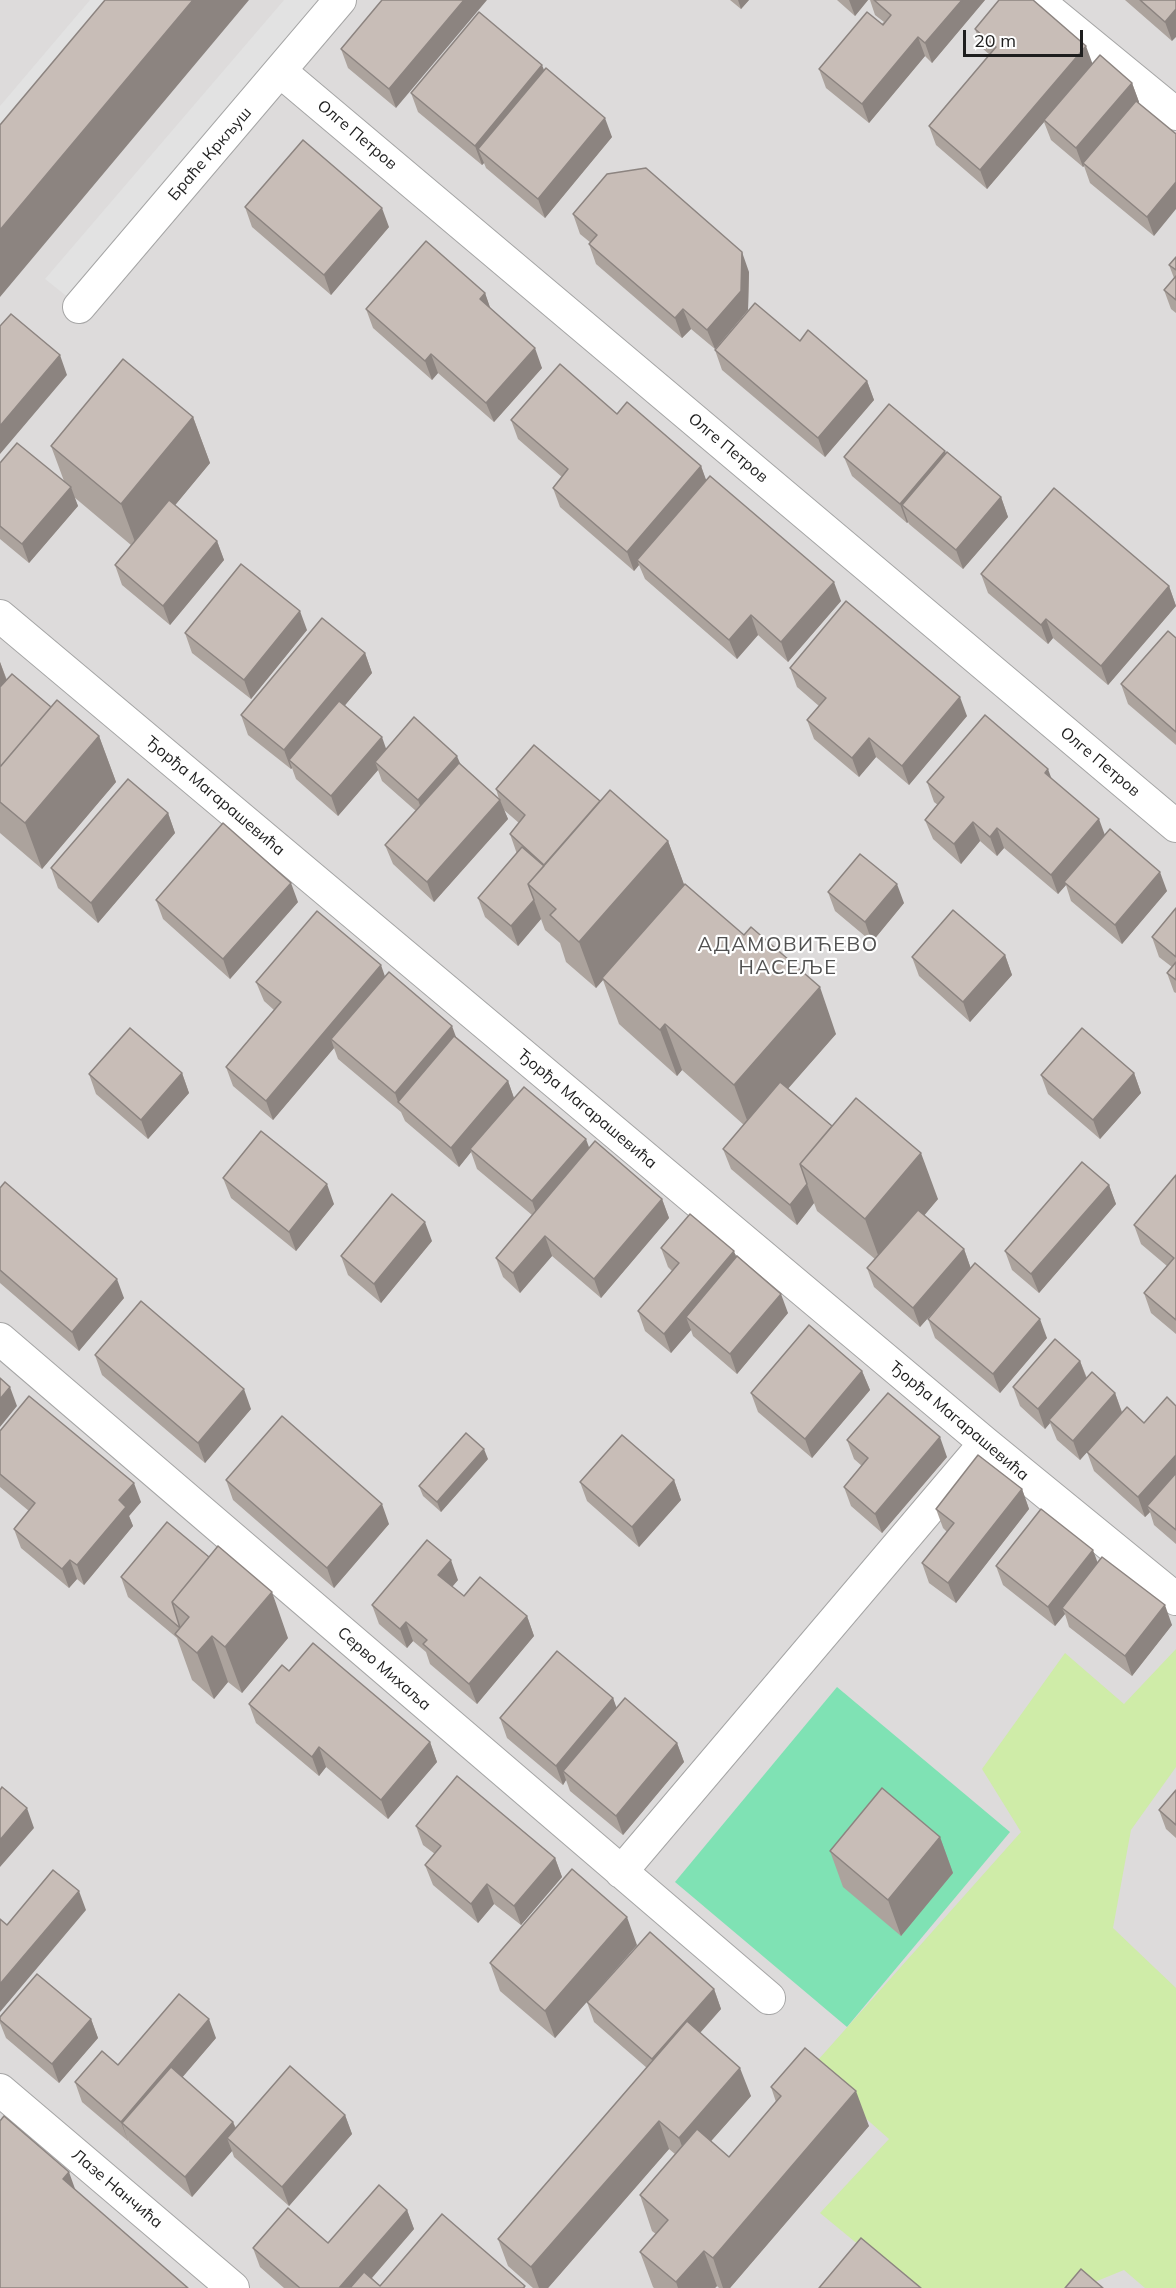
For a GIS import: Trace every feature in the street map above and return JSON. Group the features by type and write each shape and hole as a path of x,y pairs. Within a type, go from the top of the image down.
{"street":[{"name":"Браће Кркљуш","path":"79,307 340,0"},
{"path":"1037,0 1176,114"},
{"name":"Олге Петров","path":"280,71 1176,826"},
{"name":"Ђорђа Магарашевића","path":"0,616 985,1443 1176,1599"},
{"name":"Серво Михаља","path":"0,1339 770,1998"},
{"path":"621,1872 985,1443"},
{"name":"Лазе Нанчића","path":"0,2090 233,2288"}],"shaded area":[{"path":"0,0 1176,0 1176,2288 0,2288"},
{"path":"90,0 130,0 0,153 0,106"},
{"path":"284,0 325,0 70,299 45,279"}],"green space":[{"path":"1176,1649 1176,1767 1131,1830 1113,1928 1176,1988 1176,2288 1145,2288 1124,2270 1080,2288 911,2288 820,2213 889,2139 810,2069 1021,1832 982,1769 1065,1653 1124,1704"},
{"path":"837,1687 1010,1832 847,2027 675,1882"}],"building":[{"path":"105,0 193,0 0,230 0,125"},
{"path":"382,0 464,0 389,89 341,49"},
{"path":"874,0 962,0 925,43 918,37 862,104 819,69 867,12 883,25 891,15"},
{"path":"999,0 1033,0 1086,46 980,170 929,126 996,47 975,29"},
{"path":"1140,0 1176,0 1176,9 1165,22"},
{"path":"479,12 542,65 475,146 411,93"},
{"path":"1100,55 1132,83 1076,148 1044,120"},
{"path":"546,68 605,118 538,199 478,149"},
{"path":"1136,101 1176,134 1176,182 1147,217 1083,163"},
{"path":"303,140 382,208 324,275 245,207"},
{"path":"646,168 742,252 741,291 707,330 683,309 675,318 589,244 597,235 573,214 607,174"},
{"path":"426,241 485,293 480,299 535,348 486,403 431,354 425,361 366,309"},
{"path":"1176,257 1176,270 1169,265"},
{"path":"1176,276 1176,300 1164,290"},
{"path":"755,303 800,341 808,330 867,381 818,438 715,350"},
{"path":"11,314 60,355 0,426 0,326"},
{"path":"123,359 193,417 121,504 51,446"},
{"path":"560,364 617,414 627,402 701,466 627,552 553,488 568,469 511,420"},
{"path":"889,404 945,451 900,504 844,457"},
{"path":"17,443 71,487 22,544 0,526 0,463"},
{"path":"947,452 1001,497 956,550 902,505"},
{"path":"710,476 834,582 781,642 751,615 729,640 637,560"},
{"path":"1054,488 1169,586 1101,666 1046,619 1041,625 981,574"},
{"path":"169,500 217,541 163,606 115,565"},
{"path":"241,564 300,611 244,680 185,633"},
{"path":"846,601 960,697 902,766 869,738 852,758 807,720 826,698 790,668"},
{"path":"322,618 365,653 284,750 241,715"},
{"path":"1168,631 1176,638 1176,732 1121,684"},
{"path":"12,674 51,707 0,767 0,687"},
{"path":"57,700 99,736 25,823 0,802 0,767"},
{"path":"339,701 382,737 331,796 289,760"},
{"path":"985,715 1048,769 1045,773 1099,819 1051,875 997,828 990,837 973,822 954,844 925,820 944,797 927,782"},
{"path":"414,717 457,756 418,800 375,762"},
{"path":"534,745 600,801 544,865 510,834 525,815 496,789"},
{"path":"459,763 500,800 427,882 385,845"},
{"path":"128,779 168,813 91,903 51,868"},
{"path":"610,790 668,841 579,942 550,915 556,909 528,884"},
{"path":"223,823 291,883 223,959 156,900"},
{"path":"1110,829 1160,872 1115,925 1064,882"},
{"path":"522,847 544,866 528,884 534,900 511,926 478,898"},
{"path":"860,854 897,884 865,922 828,892"},
{"path":"685,884 744,935 751,927 820,987 734,1085 665,1024 660,1030 602,978"},
{"path":"1176,908 1176,957 1152,937"},
{"path":"953,910 1005,955 963,1002 912,957"},
{"path":"317,911 381,965 266,1101 226,1067 281,1002 256,982"},
{"path":"1176,962 1176,980 1167,973"},
{"path":"389,972 452,1026 395,1093 331,1039"},
{"path":"130,1028 182,1073 141,1120 89,1074"},
{"path":"1082,1028 1134,1073 1093,1120 1041,1075"},
{"path":"454,1036 508,1081 451,1148 398,1102"},
{"path":"780,1082 832,1126 800,1164 807,1184 790,1205 723,1149"},
{"path":"524,1087 586,1139 532,1201 470,1149"},
{"path":"856,1098 921,1153 865,1219 800,1164"},
{"path":"261,1131 327,1184 289,1232 223,1178"},
{"path":"595,1141 662,1199 594,1279 545,1236 513,1273 496,1258"},
{"path":"1082,1162 1109,1185 1031,1274 1005,1251"},
{"path":"1176,1175 1176,1320 1144,1293 1174,1258 1134,1225"},
{"path":"5,1182 117,1279 72,1332 0,1270 0,1188"},
{"path":"392,1194 425,1222 374,1284 341,1256"},
{"path":"918,1210 964,1249 913,1308 867,1268"},
{"path":"690,1214 734,1251 664,1334 638,1311 679,1263 661,1248"},
{"path":"737,1256 781,1294 730,1354 686,1317"},
{"path":"975,1263 1040,1319 993,1374 928,1319"},
{"path":"141,1301 244,1389 198,1443 95,1355"},
{"path":"809,1325 862,1371 805,1439 751,1393"},
{"path":"1055,1339 1080,1361 1038,1409 1013,1387"},
{"path":"1092,1372 1115,1393 1073,1441 1049,1420"},
{"path":"0,1378 10,1387 0,1399"},
{"path":"888,1393 940,1437 875,1514 844,1487 868,1458 847,1440"},
{"path":"29,1396 134,1483 119,1500 126,1507 77,1565 70,1560 62,1569 14,1529 35,1503 0,1474 0,1431"},
{"path":"1167,1397 1176,1406 1176,1455 1138,1497 1087,1452 1127,1407 1144,1423"},
{"path":"282,1416 382,1504 327,1568 226,1480"},
{"path":"466,1433 484,1449 437,1502 419,1486"},
{"path":"622,1435 674,1480 632,1527 580,1482"},
{"path":"978,1455 1022,1489 948,1583 922,1563 954,1523 936,1509"},
{"path":"1176,1473 1176,1530 1147,1506"},
{"path":"1041,1509 1093,1550 1048,1607 996,1566"},
{"path":"167,1522 209,1557 172,1602 180,1628 121,1577"},
{"path":"427,1540 451,1560 438,1575 464,1596 480,1577 527,1616 469,1684 423,1644 427,1640 406,1622 400,1629 372,1605"},
{"path":"218,1546 272,1592 225,1647 212,1636 197,1653 175,1634 189,1617 172,1602"},
{"path":"1102,1557 1165,1605 1125,1656 1062,1608"},
{"path":"313,1643 430,1742 381,1800 319,1747 312,1757 249,1704 282,1665 289,1671"},
{"path":"557,1651 613,1698 556,1766 500,1718"},
{"path":"625,1698 677,1743 616,1816 563,1771"},
{"path":"457,1776 555,1858 514,1906 487,1884 471,1904 425,1865 441,1846 416,1826"},
{"path":"2,1787 27,1808 0,1840 0,1790"},
{"path":"882,1788 940,1837 888,1900 830,1851"},
{"path":"1176,1790 1176,1825 1159,1810"},
{"path":"572,1869 627,1917 545,2011 490,1963"},
{"path":"53,1870 79,1891 0,1984 0,1919 7,1925"},
{"path":"650,1932 714,1989 652,2059 587,2002"},
{"path":"37,1974 91,2019 52,2064 0,2020 0,2017"},
{"path":"179,1994 209,2019 121,2122 75,2082 102,2051 118,2065"},
{"path":"687,2021 740,2068 679,2138 659,2121 531,2267 498,2239"},
{"path":"805,2048 856,2091 713,2258 704,2251 676,2282 640,2252 668,2220 640,2195 697,2129 729,2157 781,2096 771,2087"},
{"path":"290,2066 345,2115 282,2187 227,2138"},
{"path":"171,2067 233,2122 185,2177 122,2123"},
{"path":"4,2116 69,2172 63,2179 188,2288 0,2288 0,2121"},
{"path":"379,2185 407,2210 339,2288 300,2288 253,2248 288,2208 328,2243"},
{"path":"442,2214 525,2286 523,2288 350,2288 364,2272 380,2286"},
{"path":"861,2238 921,2288 819,2288"},
{"path":"1081,2269 1103,2288 1065,2288"}],"district":[{"name":"АДАМОВИЋЕВО НАСЕЉЕ","path":"788,956"}]}
